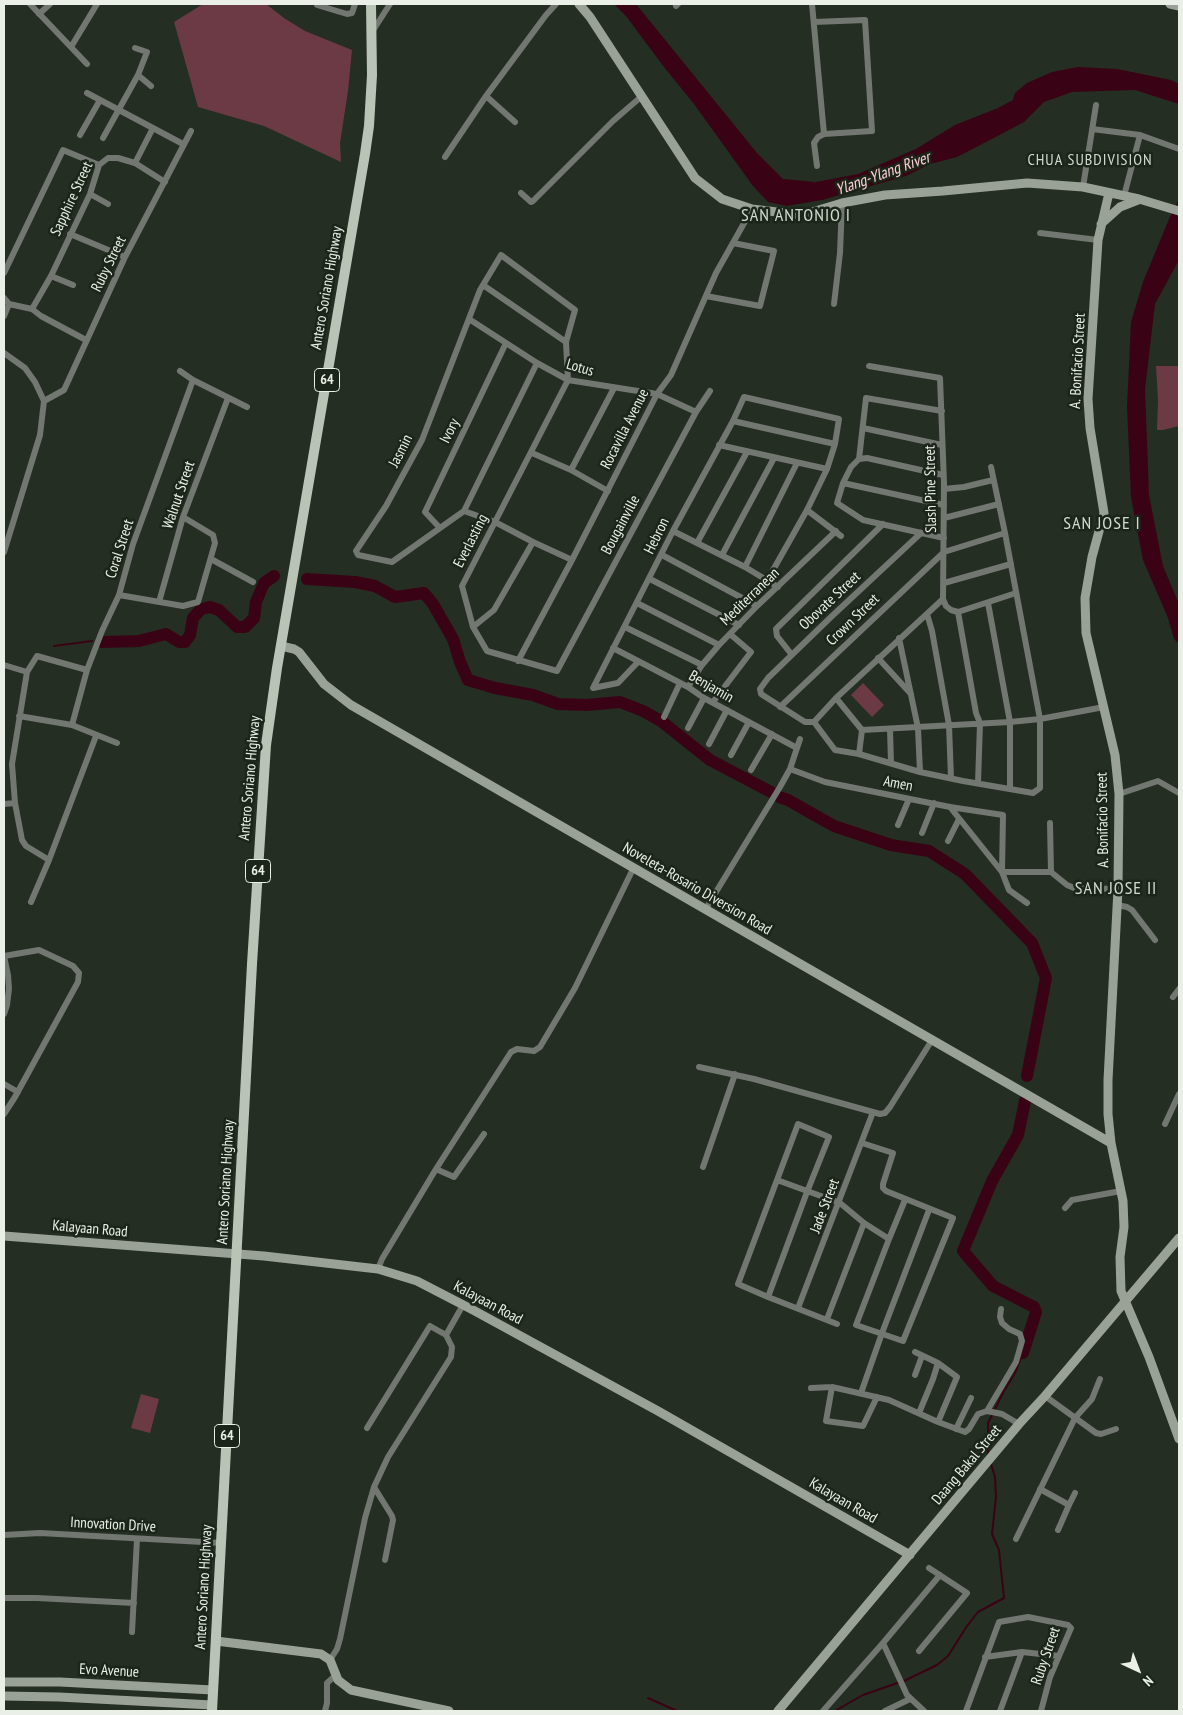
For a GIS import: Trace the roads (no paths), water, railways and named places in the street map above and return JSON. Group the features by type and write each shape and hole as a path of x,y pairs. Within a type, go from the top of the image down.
{"main road":[{"name":"Antero Soriano Highway","path":"212,1708 266,745 281,646 365,154 370,97 371,4"}],"street":[{"path":"30,4 87,64"},
{"path":"39,14 50,4"},
{"path":"70,47 97,4"},
{"path":"317,5 347,14 352,12 355,4"},
{"path":"372,32 390,4"},
{"path":"445,157 486,96 556,4"},
{"path":"579,4 695,178 722,199 752,209 802,215 842,203 885,195 943,192 1027,182 1083,188 1124,196 1179,211"},
{"path":"812,4 824,134"},
{"path":"1170,4 1179,6"},
{"path":"814,22 865,20 872,131 824,134 818,137 814,143 817,166"},
{"path":"103,138 138,75 147,52 136,48"},
{"path":"138,75 151,86"},
{"path":"87,93 183,144"},
{"path":"486,96 515,122"},
{"path":"521,193 533,202 613,121 642,96"},
{"path":"80,135 100,100"},
{"path":"1083,188 1096,104"},
{"path":"135,163 153,128"},
{"path":"1092,129 1140,134 1179,149"},
{"name":"Ruby Street","path":"44,401 64,390 125,257 191,131"},
{"path":"1124,196 1140,134"},
{"path":"4,273 63,150 99,165"},
{"name":"Sapphire Street","path":"32,309 51,276 90,194 99,165 108,158 118,158 135,163 165,182"},
{"name":"A. Bonifacio Street","path":"1109,193 1098,240 1088,399 1090,428 1104,513 1092,556 1085,598 1086,633 1115,755 1119,794 1118,889 1108,1080 1108,1114 1111,1143 1123,1201 1124,1226 1120,1257 1121,1291 1149,1356 1179,1439"},
{"path":"90,194 108,204"},
{"path":"1101,224 1120,207 1139,200"},
{"path":"834,304 840,254 842,203"},
{"name":"Rocavilla Avenue","path":"518,661 657,394 671,375 706,296 752,209"},
{"path":"70,234 125,257"},
{"path":"1040,234 1098,240"},
{"path":"706,296 760,306 774,252 733,243"},
{"path":"469,318 483,285 501,255 575,310 566,342 568,380"},
{"path":"51,276 73,285"},
{"path":"483,285 566,342"},
{"path":"4,298 9,304 32,309 41,316 86,340"},
{"path":"4,316 9,304"},
{"name":"Lotus","path":"469,318 537,363 568,380 657,394 696,412"},
{"name":"Jasmin","path":"439,528 392,562 358,555 356,551 386,506 422,440 469,318"},
{"name":"Ivory","path":"439,528 425,512 506,343"},
{"path":"4,353 25,368 35,382 44,401 40,435 4,552"},
{"path":"439,528 464,511 537,363"},
{"name":"Slash Pine Street","path":"870,366 940,378 944,489 943,599"},
{"path":"180,371 193,380 247,407"},
{"name":"Coral Street","path":"72,725 87,670 119,595 133,544 193,380"},
{"name":"Everlasting","path":"557,671 486,652 473,627 462,586 568,380"},
{"path":"571,470 614,388"},
{"name":"Bougainville","path":"557,671 696,412 710,391"},
{"name":"Hebron","path":"638,662 618,683 595,688 593,686 744,397 839,419 835,444"},
{"name":"Walnut Street","path":"159,602 183,517 228,398"},
{"path":"942,411 866,398 859,459 851,467 843,482 837,503 863,520 944,538"},
{"path":"733,421 835,444 807,510 768,580"},
{"path":"863,428 942,445"},
{"path":"719,445 826,469"},
{"path":"698,543 747,452"},
{"path":"532,453 571,470 608,491"},
{"path":"722,555 774,458"},
{"path":"859,459 867,458 943,475"},
{"path":"745,567 797,463"},
{"path":"814,722 835,750 859,754 920,772 1010,789 1033,793 1040,788 1040,719 991,467"},
{"path":"944,489 964,487 993,480"},
{"path":"843,482 944,505"},
{"path":"944,518 999,504"},
{"name":"Mediterranean","path":"688,687 718,645 756,606 838,534 807,510"},
{"path":"464,511 495,522 572,560"},
{"path":"119,595 183,606 198,602 215,542 213,535 183,517"},
{"path":"792,655 778,636 776,629 883,524"},
{"path":"673,531 745,567 778,587"},
{"name":"Obovate Street","path":"780,707 761,694 760,689 768,678 921,533"},
{"path":"944,552 1005,533"},
{"path":"473,627 494,610 533,542"},
{"name":"Crown Street","path":"780,707 944,552"},
{"path":"662,555 756,606"},
{"path":"211,559 253,582"},
{"path":"944,583 1011,564"},
{"path":"650,578 739,624"},
{"path":"780,707 805,722 814,722 836,698 943,599 946,606 958,612 1016,593"},
{"path":"637,603 718,645"},
{"path":"988,603 1010,722 1010,789"},
{"path":"958,612 976,713 980,723 978,783"},
{"path":"927,614 932,631 948,725 951,778"},
{"path":"625,627 702,665"},
{"path":"712,702 751,652 730,634"},
{"path":"899,638 918,728 920,772"},
{"name":"Noveleta-Rosario Diversion Road","path":"281,646 299,652 324,684 351,705 1111,1143"},
{"name":"Benjamin","path":"613,648 688,687 704,698 797,748"},
{"path":"49,860 26,846 22,840 15,803 12,764 27,672 37,656 87,670"},
{"path":"878,658 912,695"},
{"path":"4,665 27,672"},
{"path":"664,717 680,683"},
{"path":"688,728 704,698"},
{"path":"836,698 862,730 859,754"},
{"path":"862,730 1010,722 1040,719 1104,707"},
{"path":"709,744 727,710"},
{"path":"19,716 72,725 117,743"},
{"path":"731,755 748,722"},
{"path":"890,729 891,763"},
{"path":"751,770 772,734"},
{"path":"31,902 96,736"},
{"path":"705,910 773,800 790,769 800,739"},
{"name":"Amen","path":"790,769 825,782 950,807 1003,815 1002,872"},
{"path":"1119,794 1158,781 1179,793"},
{"path":"898,825 909,799"},
{"path":"4,804 15,803"},
{"path":"922,833 934,803"},
{"path":"950,807 1002,872 1010,890 1027,903"},
{"path":"948,841 959,819"},
{"path":"1050,823 1051,872"},
{"path":"378,1269 382,1259 436,1169 512,1052 517,1049 534,1051 540,1047 575,988 633,869"},
{"path":"1002,872 1051,872 1067,885 1074,888 1118,889"},
{"path":"1117,905 1130,909 1155,940"},
{"path":"4,1014 9,989 4,956 39,950 73,966 79,973 78,982 4,1114"},
{"path":"1173,997 1179,989"},
{"path":"699,1067 735,1074 880,1114 886,1113 932,1040"},
{"path":"703,1167 735,1074"},
{"path":"4,1084 18,1092"},
{"path":"1165,1124 1179,1094"},
{"name":"Jade Street","path":"798,1308 840,1203 873,1112"},
{"path":"768,1297 829,1137 798,1124 738,1284 768,1297 838,1324"},
{"path":"436,1169 454,1177 484,1134"},
{"path":"862,1143 893,1153 883,1188 929,1210 953,1218 903,1341 856,1325 888,1239 906,1200"},
{"path":"777,1180 840,1203 864,1223 888,1239"},
{"path":"1065,1208 1072,1200 1120,1191"},
{"path":"861,1393 929,1210"},
{"path":"827,1319 864,1223"},
{"name":"Kalayaan Road","path":"4,1236 271,1256 378,1269 417,1281 658,1411 910,1555"},
{"name":"Daang Bakal Street","path":"778,1711 1019,1424 1179,1238"},
{"path":"446,1335 463,1305"},
{"path":"988,1411 1016,1362 1022,1341 1020,1334 1002,1323 1000,1317 1001,1309"},
{"path":"330,1660 337,1649 340,1639 365,1518 374,1487 388,1457 448,1363 452,1347 446,1335 430,1326 367,1428"},
{"path":"915,1375 919,1354 938,1363 957,1377 938,1422"},
{"path":"919,1413 938,1363"},
{"path":"1016,1539 1075,1418 1092,1398 1100,1379"},
{"path":"811,1388 832,1387 877,1397 900,1404 965,1432 978,1414 988,1411 1002,1414 1019,1424"},
{"path":"832,1387 826,1421 863,1426 877,1397"},
{"path":"1045,1396 1096,1433 1101,1434 1116,1429"},
{"path":"956,1429 971,1398"},
{"path":"374,1487 393,1520 385,1560"},
{"path":"1040,1489 1069,1505"},
{"path":"1058,1530 1075,1493"},
{"name":"Innovation Drive","path":"4,1534 40,1533 221,1543"},
{"path":"132,1632 137,1539"},
{"path":"919,1650 967,1594 929,1568"},
{"path":"823,1711 940,1575"},
{"path":"4,1598 134,1603"},
{"name":"Ruby Street","path":"966,1711 999,1622 1028,1617 1071,1627 1050,1677 1041,1711"},
{"path":"216,1641 316,1653 330,1660 341,1684 351,1690 449,1711"},
{"path":"883,1643 909,1697 924,1711"},
{"path":"985,1657 1022,1652 1059,1656"},
{"path":"1000,1711 1022,1652"},
{"path":"324,1711 327,1704 328,1683 336,1675"},
{"name":"Evo Avenue","path":"4,1682 60,1682 213,1690"},
{"name":"Evo Avenue","path":"4,1696 59,1696 212,1708"},
{"path":"885,1711 909,1697"}],"water":[{"name":"Ylang-Ylang River","path":"614,4 636,4 757,153 783,179 816,182 858,174 916,149 955,125 1013,100 1015,93 1027,83 1052,72 1078,67 1117,69 1171,80 1179,84 1179,104 1135,90 1072,92 1044,102 1024,122 957,157 930,164 906,176 822,200 787,206 768,202 753,186 694,104 626,16"},
{"path":"1179,199 1179,260 1155,304 1145,389 1149,495 1163,566 1179,604 1179,644 1174,639 1168,618 1143,560 1131,497 1127,407 1131,322 1143,282"}],"waterway":[{"path":"102,642 139,641 166,634 179,642 185,642 190,635 193,618 201,609 210,607 219,610 237,627 245,627 254,618 256,602 264,583 274,576"},
{"path":"307,579 355,582 375,586 395,597 424,593 433,604 453,639 468,680 495,688 533,695 558,704 587,705 620,702 643,711 661,721 710,760 771,792"},
{"path":"54,646 92,641"},
{"path":"779,797 788,800 834,826 891,845 929,851 965,874 1032,943 1046,978 1027,1076"},
{"path":"1023,1353 1036,1312 1034,1307 993,1286 963,1251 992,1181 1018,1135 1025,1101"},
{"path":"988,1455 988,1423 1015,1373 1023,1353"},
{"path":"835,1711 863,1695 906,1680 937,1665 948,1656 978,1612 1004,1598 999,1550 992,1534 996,1497 995,1477 991,1464"},
{"path":"648,1698 677,1711"}],"district":[{"name":"CHUA SUBDIVISION","path":"1090,160"},
{"name":"SAN ANTONIO I","path":"796,216"},
{"name":"SAN JOSE I","path":"1102,524"},
{"name":"SAN JOSE II","path":"1116,889"}]}
